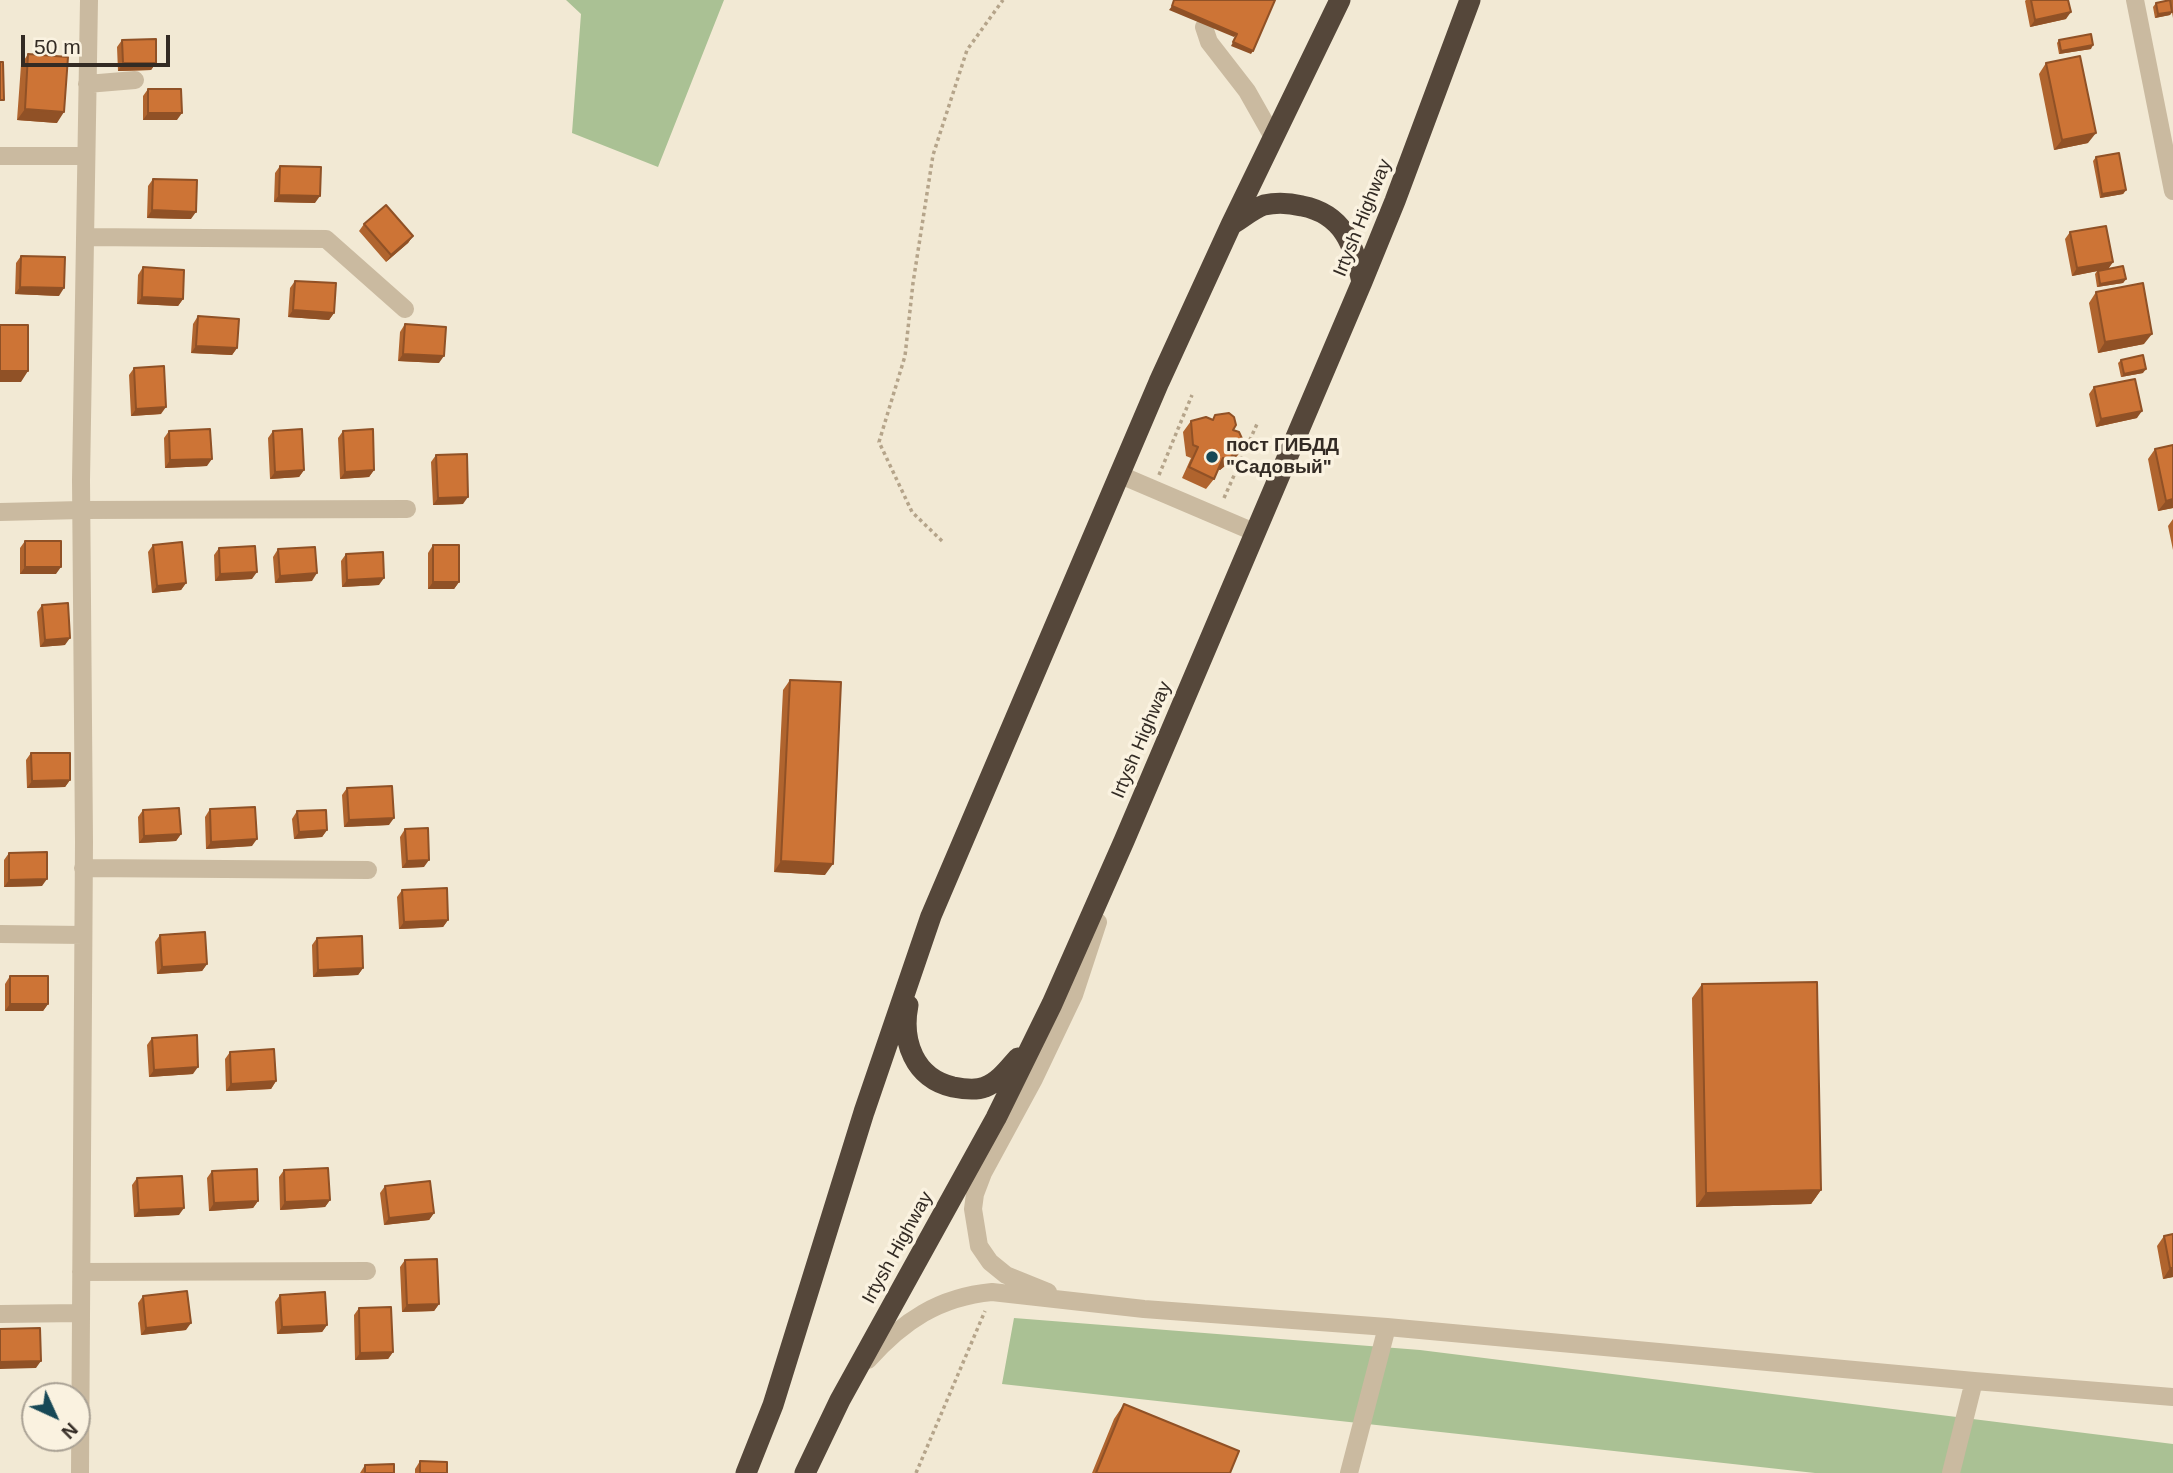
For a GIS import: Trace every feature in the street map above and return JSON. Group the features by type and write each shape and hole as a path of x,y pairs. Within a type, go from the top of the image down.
{"highway":[{"path":"746,1473 773,1405 864,1112 931,916 1118,474 1231,225 1340,0"},
{"name":"Irtysh Highway","path":"805,1473 840,1400 996,1118 1052,1004 1362,282 1470,0"},
{"path":"1231,225 1263,206 1286,203 1308,207 1328,215 1345,232 1356,252 1362,282"},
{"path":"919,952 906,1019 908,1043 916,1065 931,1078 947,1086 965,1089 985,1087 1000,1077 1018,1058 1052,1004"}],"street":[{"path":"80,1473 83,935 81,510 89,0"},
{"path":"2135,0 2173,191"},
{"path":"1204,27 1209,42 1247,91 1273,137"},
{"path":"87,84 135,80"},
{"path":"0,156 86,156"},
{"path":"85,237 326,239 405,309"},
{"path":"1118,474 1254,532"},
{"path":"0,512 407,509"},
{"path":"1074,1302 1006,1275 990,1262 979,1246 973,1209 983,1172 1034,1079 1074,995 1124,841"},
{"path":"83,869 368,870"},
{"path":"0,934 83,935"},
{"path":"82,1272 368,1271"},
{"path":"840,1400 869,1359 891,1336 911,1321 938,1304 969,1294 992,1293 1144,1309 1387,1327 2173,1397"},
{"path":"0,1314 81,1313"},
{"path":"1349,1473 1387,1327"},
{"path":"1951,1473 1974,1381"}],"path":[{"path":"942,541 912,512 879,442 905,356 913,283 933,155 967,50 1003,0"},
{"path":"1154,489 1192,396"},
{"path":"1216,516 1257,424"},
{"path":"916,1473 992,1293"}],"green space":[{"path":"566,0 724,0 658,167 572,133 581,14"},
{"path":"1014,1318 1420,1350 2173,1444 2173,1473 1815,1473 1002,1384"}],"building":[{"path":"1174,0 1275,0 1253,51 1233,42 1237,34 1172,6"},
{"path":"2031,0 2068,0 2071,12 2035,20"},
{"path":"2170,0 2172,12 2158,14 2156,3"},
{"path":"2091,34 2093,45 2061,51 2059,40"},
{"path":"156,39 156,63 123,63 122,40"},
{"path":"28,54 68,57 64,112 25,109"},
{"path":"2080,56 2096,133 2062,140 2046,63"},
{"path":"0,62 3,62 4,100 0,100"},
{"path":"148,89 181,89 182,113 148,113"},
{"path":"2119,153 2126,190 2102,194 2096,157"},
{"path":"280,166 321,167 320,196 279,195"},
{"path":"153,179 197,180 196,212 152,210"},
{"path":"386,205 413,236 391,255 364,224"},
{"path":"2106,226 2113,262 2077,268 2070,232"},
{"path":"21,256 65,257 64,288 20,287"},
{"path":"2123,266 2126,279 2100,284 2098,271"},
{"path":"143,267 184,270 183,299 142,297"},
{"path":"295,281 336,283 334,313 293,310"},
{"path":"2143,283 2152,334 2105,342 2096,292"},
{"path":"198,316 239,319 237,348 196,346"},
{"path":"405,324 446,327 444,356 403,354"},
{"path":"0,325 28,325 28,371 0,371"},
{"path":"2143,355 2146,369 2124,374 2121,360"},
{"path":"164,366 166,407 136,409 134,368"},
{"path":"2135,379 2142,411 2101,419 2094,387"},
{"name":"пост ГИБДД \"Садовый\"","path":"1229,413 1234,417 1236,425 1233,430 1239,432 1245,445 1227,460 1223,458 1214,479 1189,467 1198,447 1193,445 1191,421 1206,417 1213,420 1215,415"},
{"path":"210,429 212,459 170,460 169,431"},
{"path":"302,429 304,470 275,472 273,431"},
{"path":"373,429 374,470 345,472 343,431"},
{"path":"2173,445 2173,499 2166,501 2155,449"},
{"path":"467,454 468,497 438,498 436,455"},
{"path":"25,541 61,541 61,567 25,567"},
{"path":"182,542 186,583 157,586 153,545"},
{"path":"433,545 459,545 459,582 433,582"},
{"path":"255,546 257,572 220,574 219,548"},
{"path":"315,547 317,573 280,576 278,549"},
{"path":"383,552 384,578 347,580 346,554"},
{"path":"68,603 70,638 45,640 42,605"},
{"path":"790,680 841,682 833,864 781,861"},
{"path":"31,753 70,753 70,780 32,781"},
{"path":"392,786 394,818 349,820 347,788"},
{"path":"255,807 257,839 211,842 210,809"},
{"path":"179,808 181,834 144,836 143,810"},
{"path":"326,810 327,830 299,832 297,811"},
{"path":"428,828 429,860 407,861 405,829"},
{"path":"47,852 47,879 9,880 9,853"},
{"path":"447,888 448,920 404,922 402,890"},
{"path":"205,932 207,964 162,967 160,935"},
{"path":"362,936 363,968 318,970 317,938"},
{"path":"10,976 48,976 48,1004 10,1004"},
{"path":"1817,982 1821,1190 1706,1193 1702,984"},
{"path":"197,1035 198,1067 154,1070 152,1038"},
{"path":"274,1049 276,1081 231,1084 230,1052"},
{"path":"328,1168 330,1200 285,1202 284,1170"},
{"path":"257,1169 258,1201 214,1203 212,1171"},
{"path":"182,1176 184,1208 139,1210 137,1178"},
{"path":"430,1181 434,1213 389,1218 385,1186"},
{"path":"2173,1234 2173,1268 2170,1268 2164,1236"},
{"path":"437,1259 439,1304 407,1305 405,1260"},
{"path":"187,1291 191,1323 146,1328 143,1296"},
{"path":"325,1292 327,1325 282,1327 280,1295"},
{"path":"391,1307 393,1352 360,1353 359,1308"},
{"path":"40,1328 41,1361 0,1362 0,1329"},
{"path":"1124,1404 1239,1451 1230,1473 1096,1473"},
{"path":"420,1461 447,1462 447,1473 420,1473"},
{"path":"394,1464 394,1473 365,1473 365,1465"}],"place":[{"name":"пост ГИБДД \"Садовый\"","path":"1212,457"}]}
